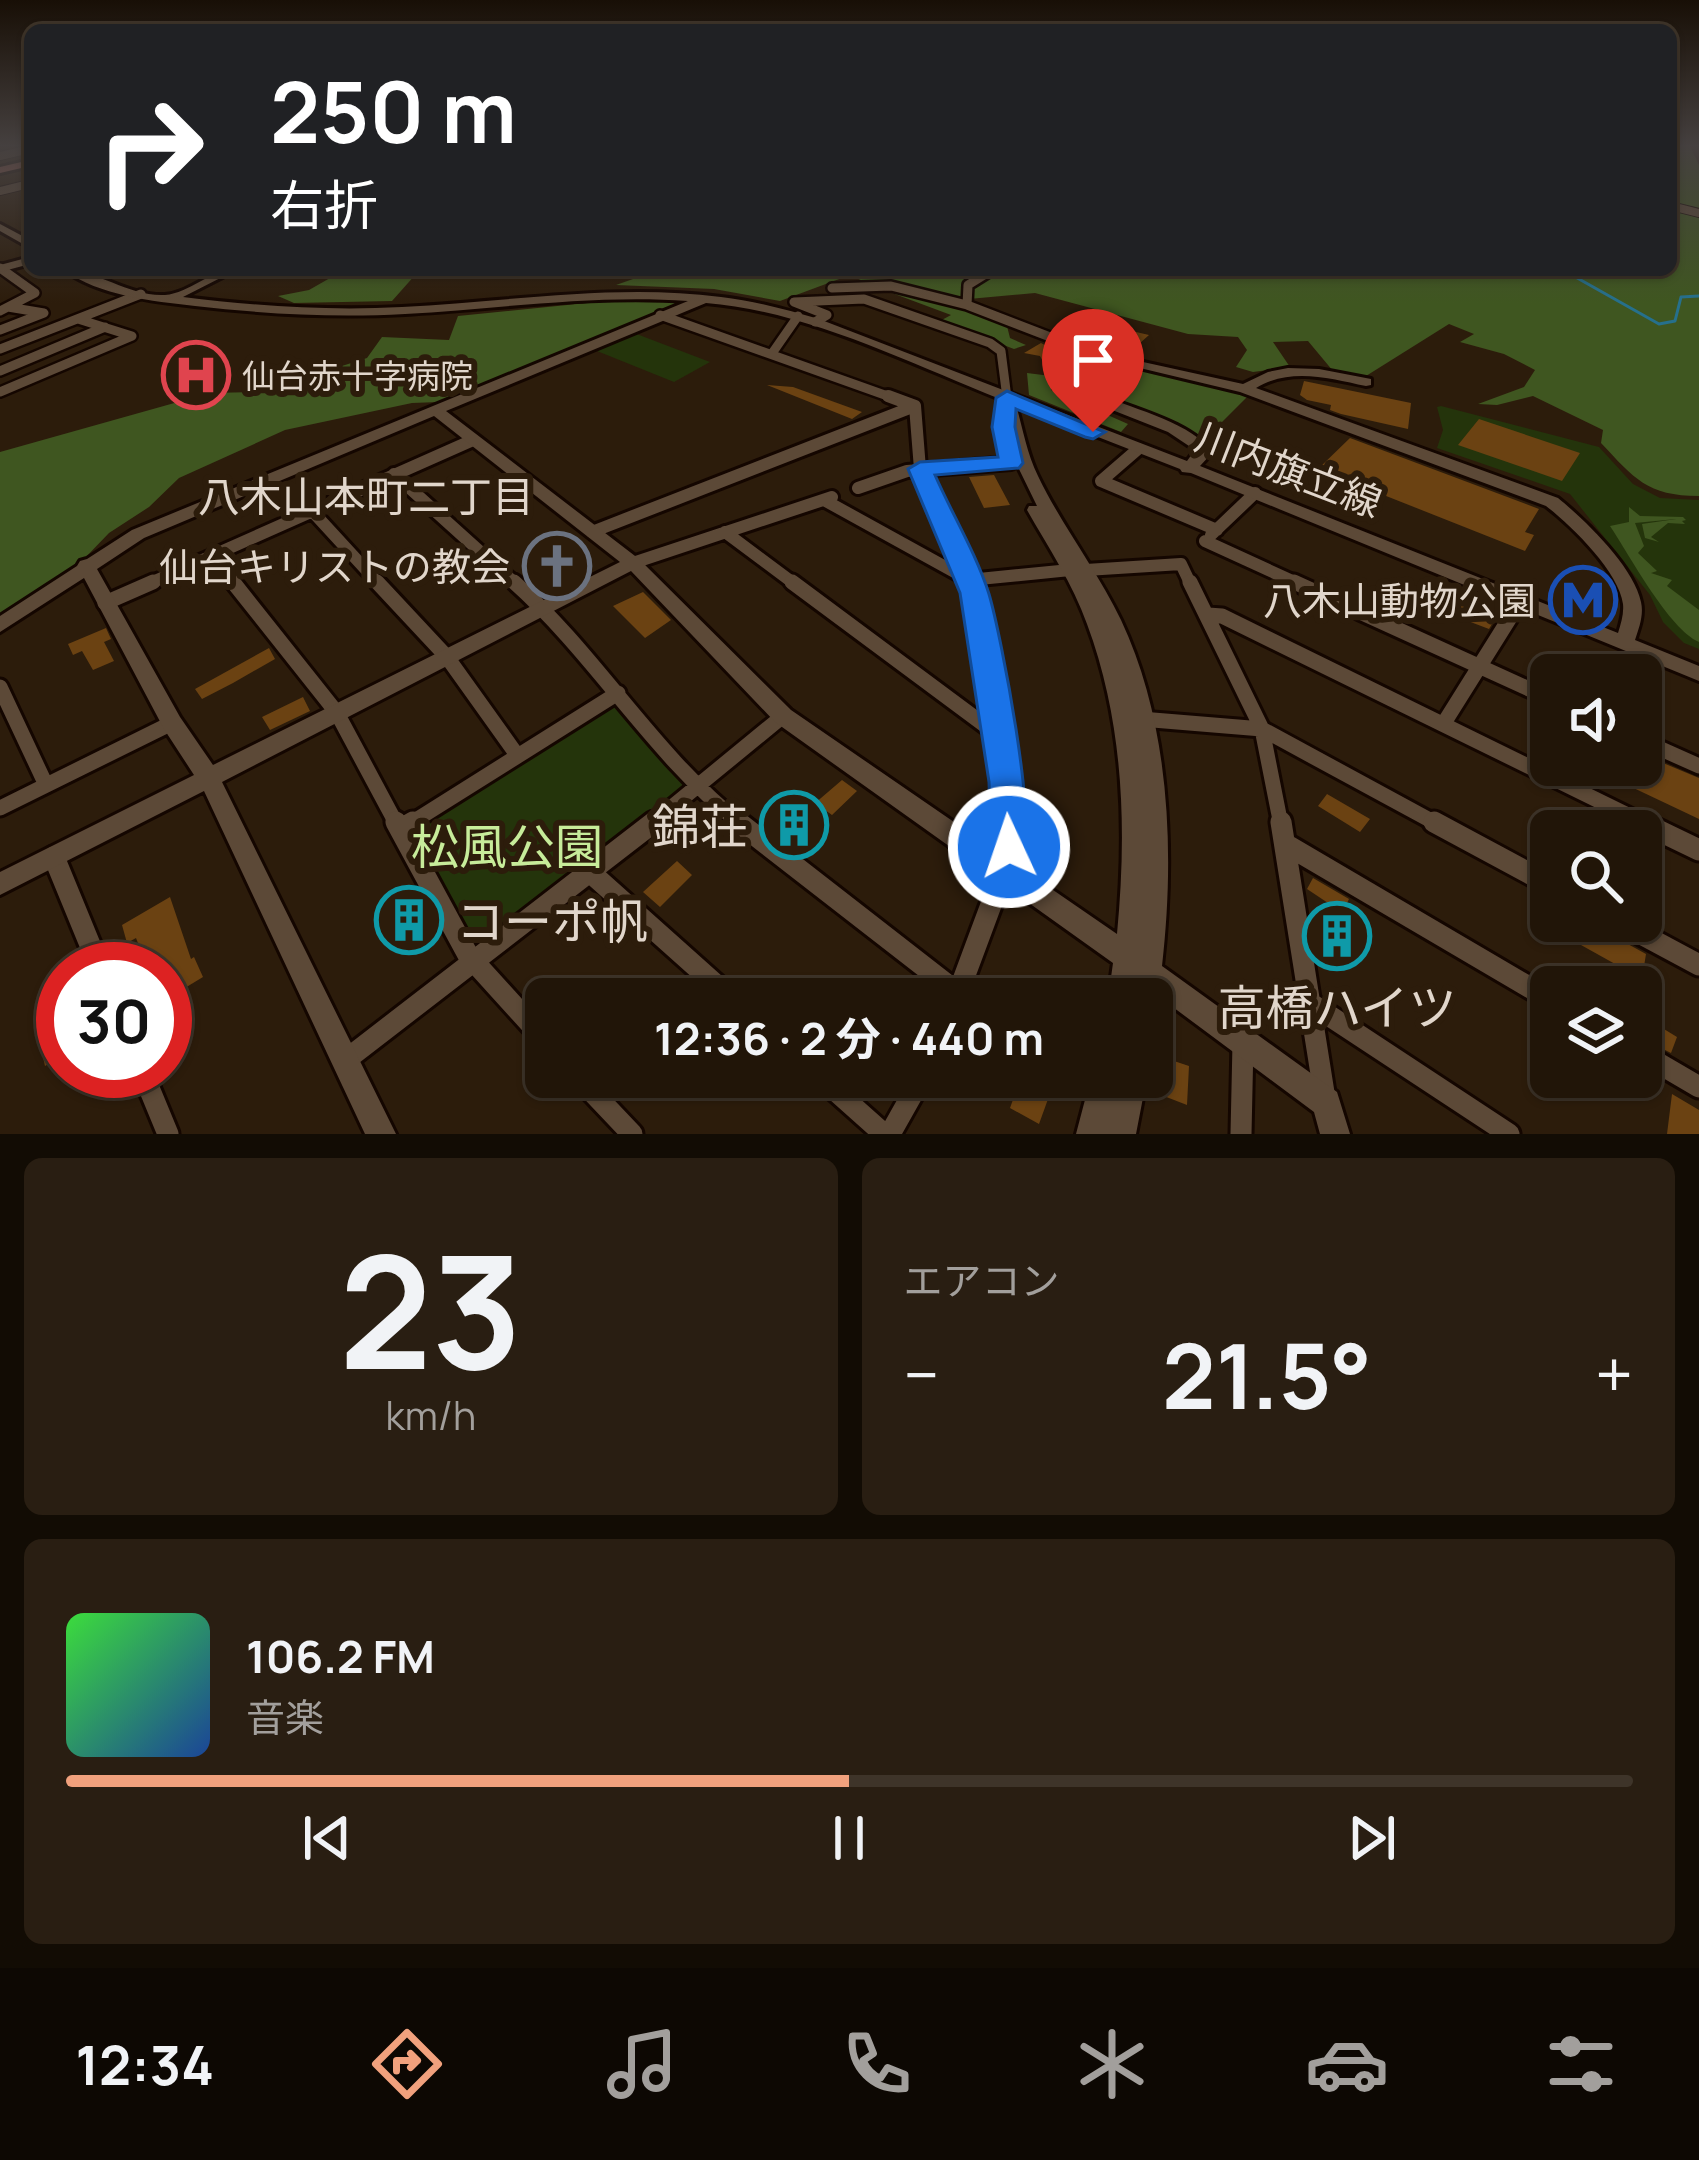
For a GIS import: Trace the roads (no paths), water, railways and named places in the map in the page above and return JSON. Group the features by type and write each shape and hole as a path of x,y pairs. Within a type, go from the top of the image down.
{"street":[{"path":"0,269 35,293 4,309"},
{"name":"川内旗立線","path":"88,276 170,299 357,312 624,293 712,297 799,316 1699,674"},
{"path":"170,299 216,276"},
{"path":"967,305 968,285 982,276"},
{"path":"832,288 891,286 967,305 1056,344 1245,389 1552,502 1573,518 1629,592 1633,611 1624,643"},
{"path":"0,350 141,294"},
{"path":"0,625 86,565 177,516 712,297"},
{"path":"815,322 827,315 794,302 865,299 1001,351 1007,398 1032,480 1078,570 1112,669 1132,760 1139,976"},
{"path":"0,330 44,314 4,309"},
{"path":"660,315 915,406"},
{"path":"773,352 799,316"},
{"path":"0,392 132,336 78,319"},
{"path":"0,370 105,327"},
{"path":"1089,352 1086,362 1097,399 1173,429 1202,448 1204,453 1188,469"},
{"path":"1245,389 1281,372 1366,382"},
{"path":"1007,398 1004,427 1011,463 1121,643 1141,718 1155,838 1139,976"},
{"path":"915,406 920,469 969,580 985,643 1009,844 964,978"},
{"path":"592,532 915,406"},
{"path":"434,409 633,563 783,716 1004,870 1139,976 1243,1042 1326,1103"},
{"path":"105,603 473,440"},
{"path":"1138,449 1101,481 1208,539 1530,689"},
{"path":"859,488 920,469 1011,463"},
{"path":"394,474 545,608 696,789 934,978"},
{"path":"1208,539 1256,494"},
{"path":"0,884 633,563 828,498 969,580 1181,563 1262,730 1287,845 1307,1001 1335,1134"},
{"path":"312,511 447,657 517,755"},
{"path":"725,532 998,735"},
{"path":"212,555 337,713 473,960 525,1018"},
{"path":"86,565 172,723 209,778 381,1134"},
{"path":"1444,723 1521,600"},
{"path":"1208,615 1222,616 1699,850"},
{"path":"400,829 618,693"},
{"path":"2,696 46,785"},
{"path":"346,1059 591,873 783,716"},
{"path":"1141,718 1262,730 1530,874"},
{"path":"0,808 172,723"},
{"path":"1662,749 1699,766"},
{"path":"1287,845 1530,988"},
{"path":"54,857 89,942"},
{"path":"591,873 709,978"},
{"path":"1656,942 1699,965"},
{"path":"1307,1001 1509,1134"},
{"path":"1241,1134 1243,1042"},
{"path":"1662,1065 1699,1087"},
{"path":"153,1098 168,1134"},
{"path":"598,1098 632,1134"},
{"path":"845,1098 887,1134 909,1098"},
{"path":"1090,1134 1100,1098"},
{"path":"1121,1134 1128,1098"}],"waterway":[{"path":"1574,276 1659,324 1675,321 1681,297 1699,296"}],"place":[{"name":"仙台赤十字病院","path":"196,375"},
{"name":"仙台キリストの教会","path":"557,566"},
{"name":"八木山動物公園","path":"1583,600"},
{"name":"錦荘","path":"794,825"},
{"name":"コーポ帆","path":"409,920"},
{"name":"高橋ハイツ","path":"1337,936"}],"district":[{"name":"八木山本町二丁目","path":"366,496"}],"park label":[{"name":"松風公園","path":"507,845"}]}
